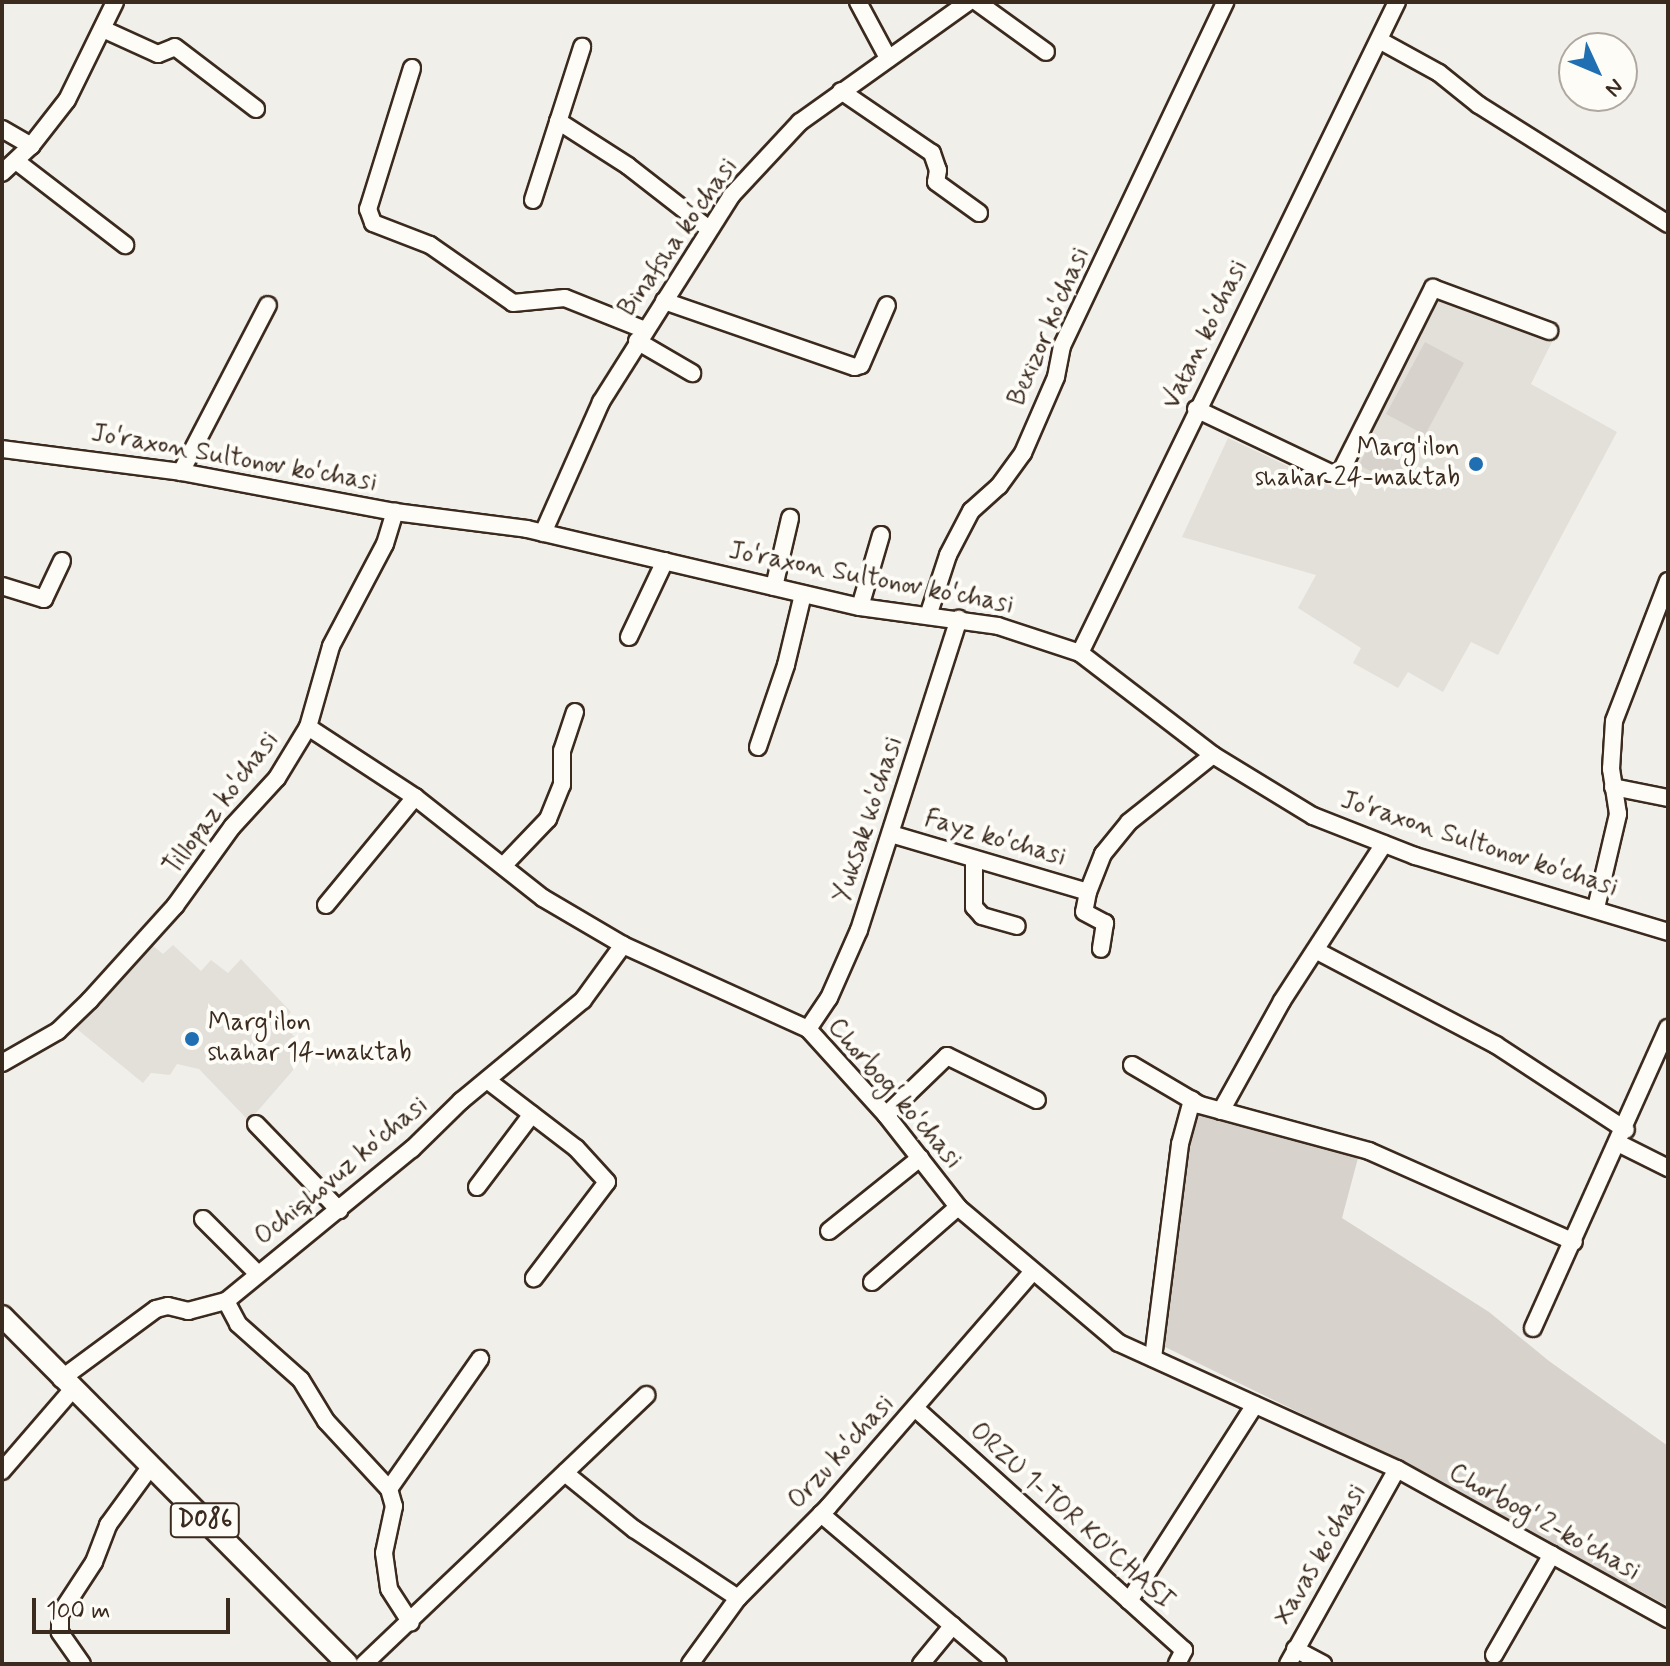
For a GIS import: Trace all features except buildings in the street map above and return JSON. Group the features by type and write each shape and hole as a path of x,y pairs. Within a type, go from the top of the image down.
{"main road":[{"name":"D086","path":"2,1316 66,1384 347,1664"},
{"name":"D086","path":"2,1328 66,1384"}],"street":[{"path":"2,173 31,146 82,76 115,2"},
{"path":"858,2 888,58"},
{"name":"Binafsha koʻchasi","path":"543,533 601,402 709,229 766,156 841,91 968,2"},
{"path":"977,2 1046,52"},
{"name":"Bexizor koʻchasi","path":"928,616 948,555 971,511 999,486 1023,453 1056,377 1062,346 1225,2"},
{"name":"Vatan koʻchasi","path":"1080,653 1196,409 1397,2"},
{"path":"105,30 158,54 175,47 256,109"},
{"path":"1379,40 1439,73 1491,113 1668,224"},
{"path":"533,200 582,47"},
{"path":"412,68 368,209 373,223 430,245 513,303 565,298 641,336 692,373"},
{"path":"841,91 932,153 938,170 936,182 979,213"},
{"path":"558,121 628,166 709,229"},
{"path":"2,129 31,146"},
{"path":"16,161 125,245"},
{"path":"1196,409 1331,473 1341,471 1433,288 1549,331"},
{"path":"664,301 855,367 861,365 887,305"},
{"path":"181,472 268,305"},
{"name":"Joʻraxon Sultonov koʻchasi","path":"2,449 181,472 395,512 543,533 860,607 959,619 1080,653 1213,755 1313,816 1384,844 1668,932"},
{"name":"Tillopaz koʻchasi","path":"2,1063 58,1031 100,989 277,778 308,727 331,646 385,544 395,512"},
{"path":"774,587 790,518"},
{"path":"860,607 881,535"},
{"path":"2,586 44,599 62,561"},
{"path":"629,637 665,561"},
{"path":"1596,908 1618,814 1613,787 1614,721 1668,581"},
{"path":"758,747 786,665 803,594"},
{"name":"Yuksak koʻchasi","path":"808,1029 829,998 859,930 959,619"},
{"path":"503,866 548,819 562,785 562,751 575,712"},
{"name":"Chorbogʻ koʻchasi","path":"308,727 415,797 543,898 623,945 808,1029 886,1115 958,1207 1031,1274 1119,1343 1397,1469"},
{"name":"Fayz koʻchasi","path":"891,834 1088,892 1103,854 1129,822 1213,755"},
{"path":"1613,787 1668,798"},
{"path":"326,905 415,797"},
{"path":"1221,1111 1282,1001 1384,844"},
{"path":"974,859 974,907 982,916 1017,926"},
{"path":"1088,892 1084,912 1105,923 1101,949"},
{"name":"Ochiqhovuz koʻchasi","path":"2,1471 66,1384 156,1309 168,1306 188,1311 226,1301 339,1210 583,1000 623,945"},
{"path":"1317,951 1496,1045 1668,1168"},
{"path":"1533,1328 1623,1137 1668,1028"},
{"path":"886,1115 947,1056 1037,1100"},
{"path":"1132,1065 1192,1100 1221,1111 1369,1151 1574,1242"},
{"path":"487,1080 576,1148 607,1182 534,1278"},
{"path":"1153,1358 1180,1144 1192,1100"},
{"path":"477,1187 532,1114"},
{"path":"256,1124 339,1210"},
{"path":"829,1231 920,1158"},
{"path":"872,1282 958,1207"},
{"path":"203,1219 258,1274"},
{"name":"Orzu koʻchasi","path":"690,1664 738,1598 821,1514 1031,1274"},
{"path":"226,1301 238,1324 301,1380 326,1421 389,1489 394,1506 384,1553 389,1589 411,1623"},
{"path":"389,1489 480,1359"},
{"path":"364,1664 411,1623 646,1395"},
{"path":"1129,1601 1255,1405"},
{"name":"ORZU 1-TOR KO'CHASI","path":"915,1408 1184,1650 1177,1664"},
{"path":"82,1664 60,1632 60,1614 94,1562 108,1525 151,1466"},
{"name":"Chorbogʻ 2-koʻchasi","path":"1397,1469 1668,1619"},
{"name":"Xavas koʻchasi","path":"1292,1656 1397,1469"},
{"path":"565,1473 634,1529 738,1598"},
{"path":"821,1514 998,1664"},
{"path":"1494,1655 1552,1554"},
{"path":"921,1664 953,1625"},
{"path":"1292,1656 1323,1664"}],"shaded area":[{"name":"Marg'ilon shahar 24-maktab","path":"1440,288 1552,342 1531,384 1617,432 1498,655 1471,642 1443,692 1408,672 1398,688 1353,663 1361,648 1298,608 1316,575 1182,537 1228,438 1339,490"},
{"path":"1425,342 1464,363 1425,435 1386,414"},
{"path":"1370,443 1407,463 1396,485 1359,465"},
{"name":"Marg'ilon shahar 14-maktab","path":"146,940 163,954 173,945 201,971 211,960 228,973 241,959 291,1012 282,1022 308,1053 249,1121 199,1069 177,1064 170,1075 151,1073 143,1083 72,1025"},
{"path":"1193,1108 1358,1158 1342,1218 1489,1312 1549,1361 1668,1446 1668,1606 1378,1451 1159,1344"}],"place":[{"name":"Marg'ilon shahar 24-maktab","path":"1476,464"},
{"name":"Marg'ilon shahar 14-maktab","path":"192,1039"}]}
